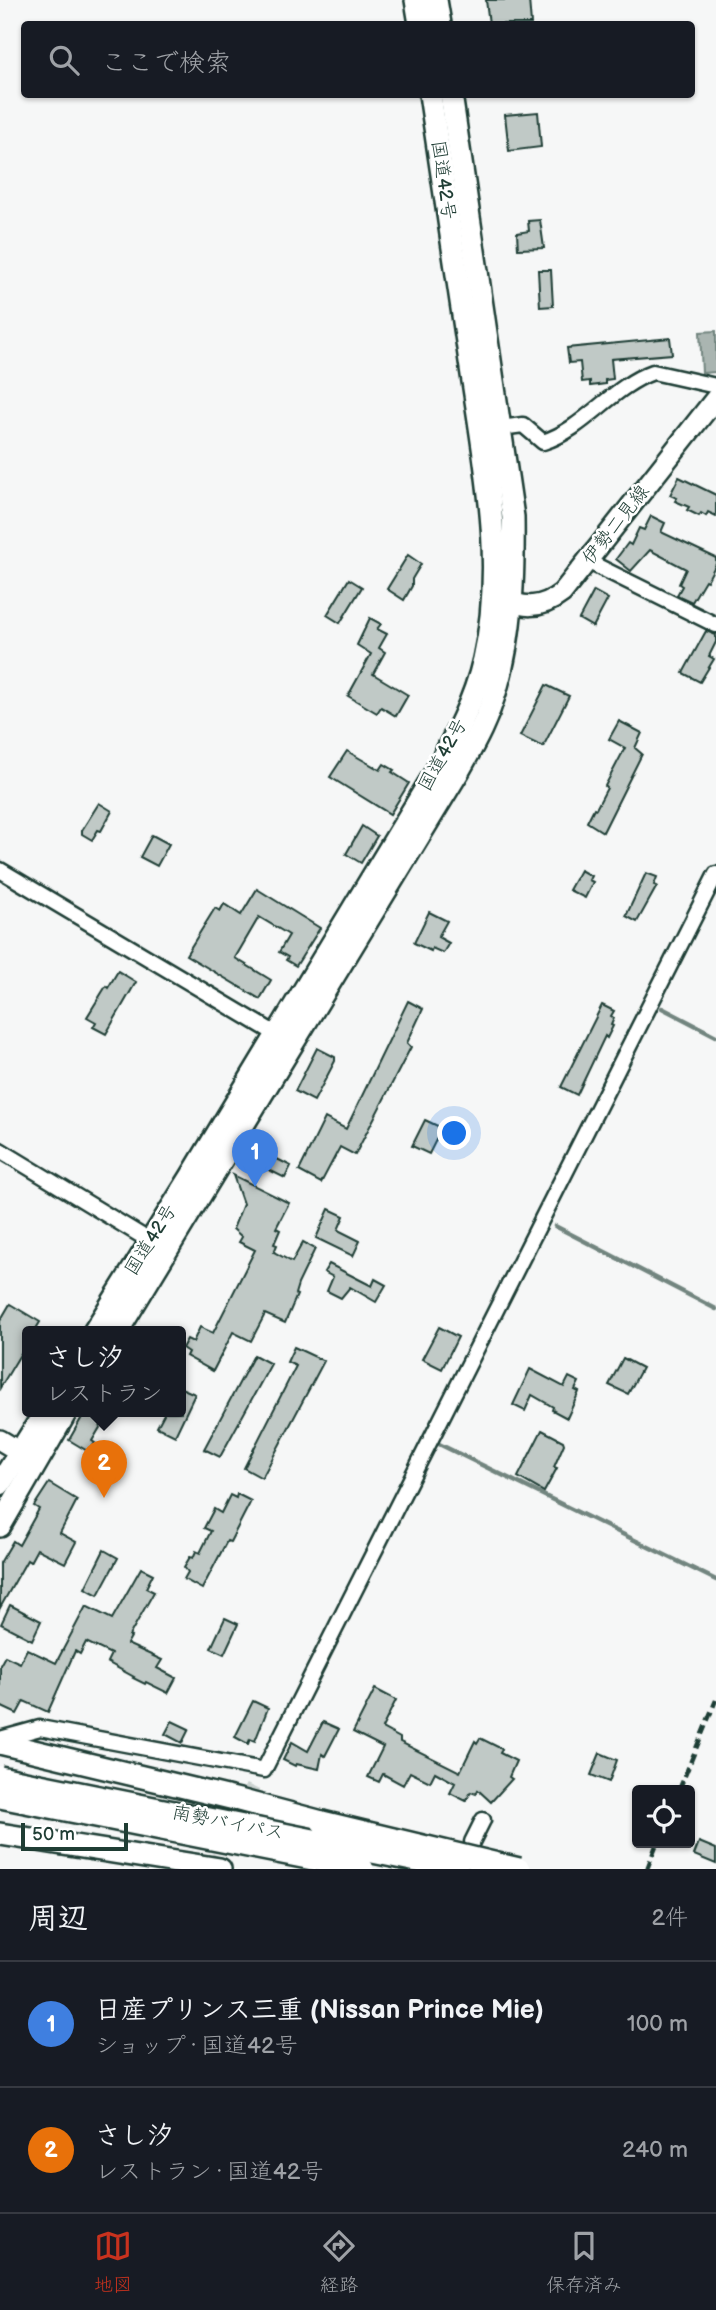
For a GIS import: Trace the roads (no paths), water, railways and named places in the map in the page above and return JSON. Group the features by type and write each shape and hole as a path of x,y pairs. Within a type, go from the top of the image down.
{"highway":[{"path":"416,0 420,21"},
{"path":"436,0 440,21"},
{"name":"国道42号","path":"121,1326 341,967 482,728 504,657 489,486 431,98"},
{"name":"国道42号","path":"98,1326 431,780 466,717 501,599 514,578 513,517 452,98"},
{"path":"0,1526 43,1417"},
{"path":"0,1484 29,1457 62,1417"},
{"path":"0,1741 519,1869"},
{"name":"南勢バイパス","path":"0,1777 457,1869"},
{"name":"南勢バイパス","path":"0,1797 363,1869"},
{"path":"0,1834 220,1869"}],"main road":[{"name":"伊勢二見線","path":"501,599 543,606 562,593 716,398"},
{"path":"0,1440 29,1457"}],"street":[{"path":"501,428 523,425 542,442 549,440 568,432 618,390 653,372 716,386"},
{"path":"587,562 716,625"},
{"path":"0,870 276,1034"},
{"path":"0,1741 40,1728 264,1770 716,874"},
{"path":"0,1150 150,1241"},
{"path":"471,1842 483,1820"}],"waterway":[{"path":"662,1008 716,1036"},
{"path":"555,1226 716,1309"},
{"path":"439,1444 716,1580"}],"tunnel":[{"path":"213,1869 253,1787"}],"railway":[{"path":"681,1785 716,1700"},
{"path":"647,1869 655,1848"}],"place":[{"name":"日産プリンス三重 (Nissan Prince Mie)","path":"255,1187"},
{"name":"さし汐","path":"104,1498"}]}
